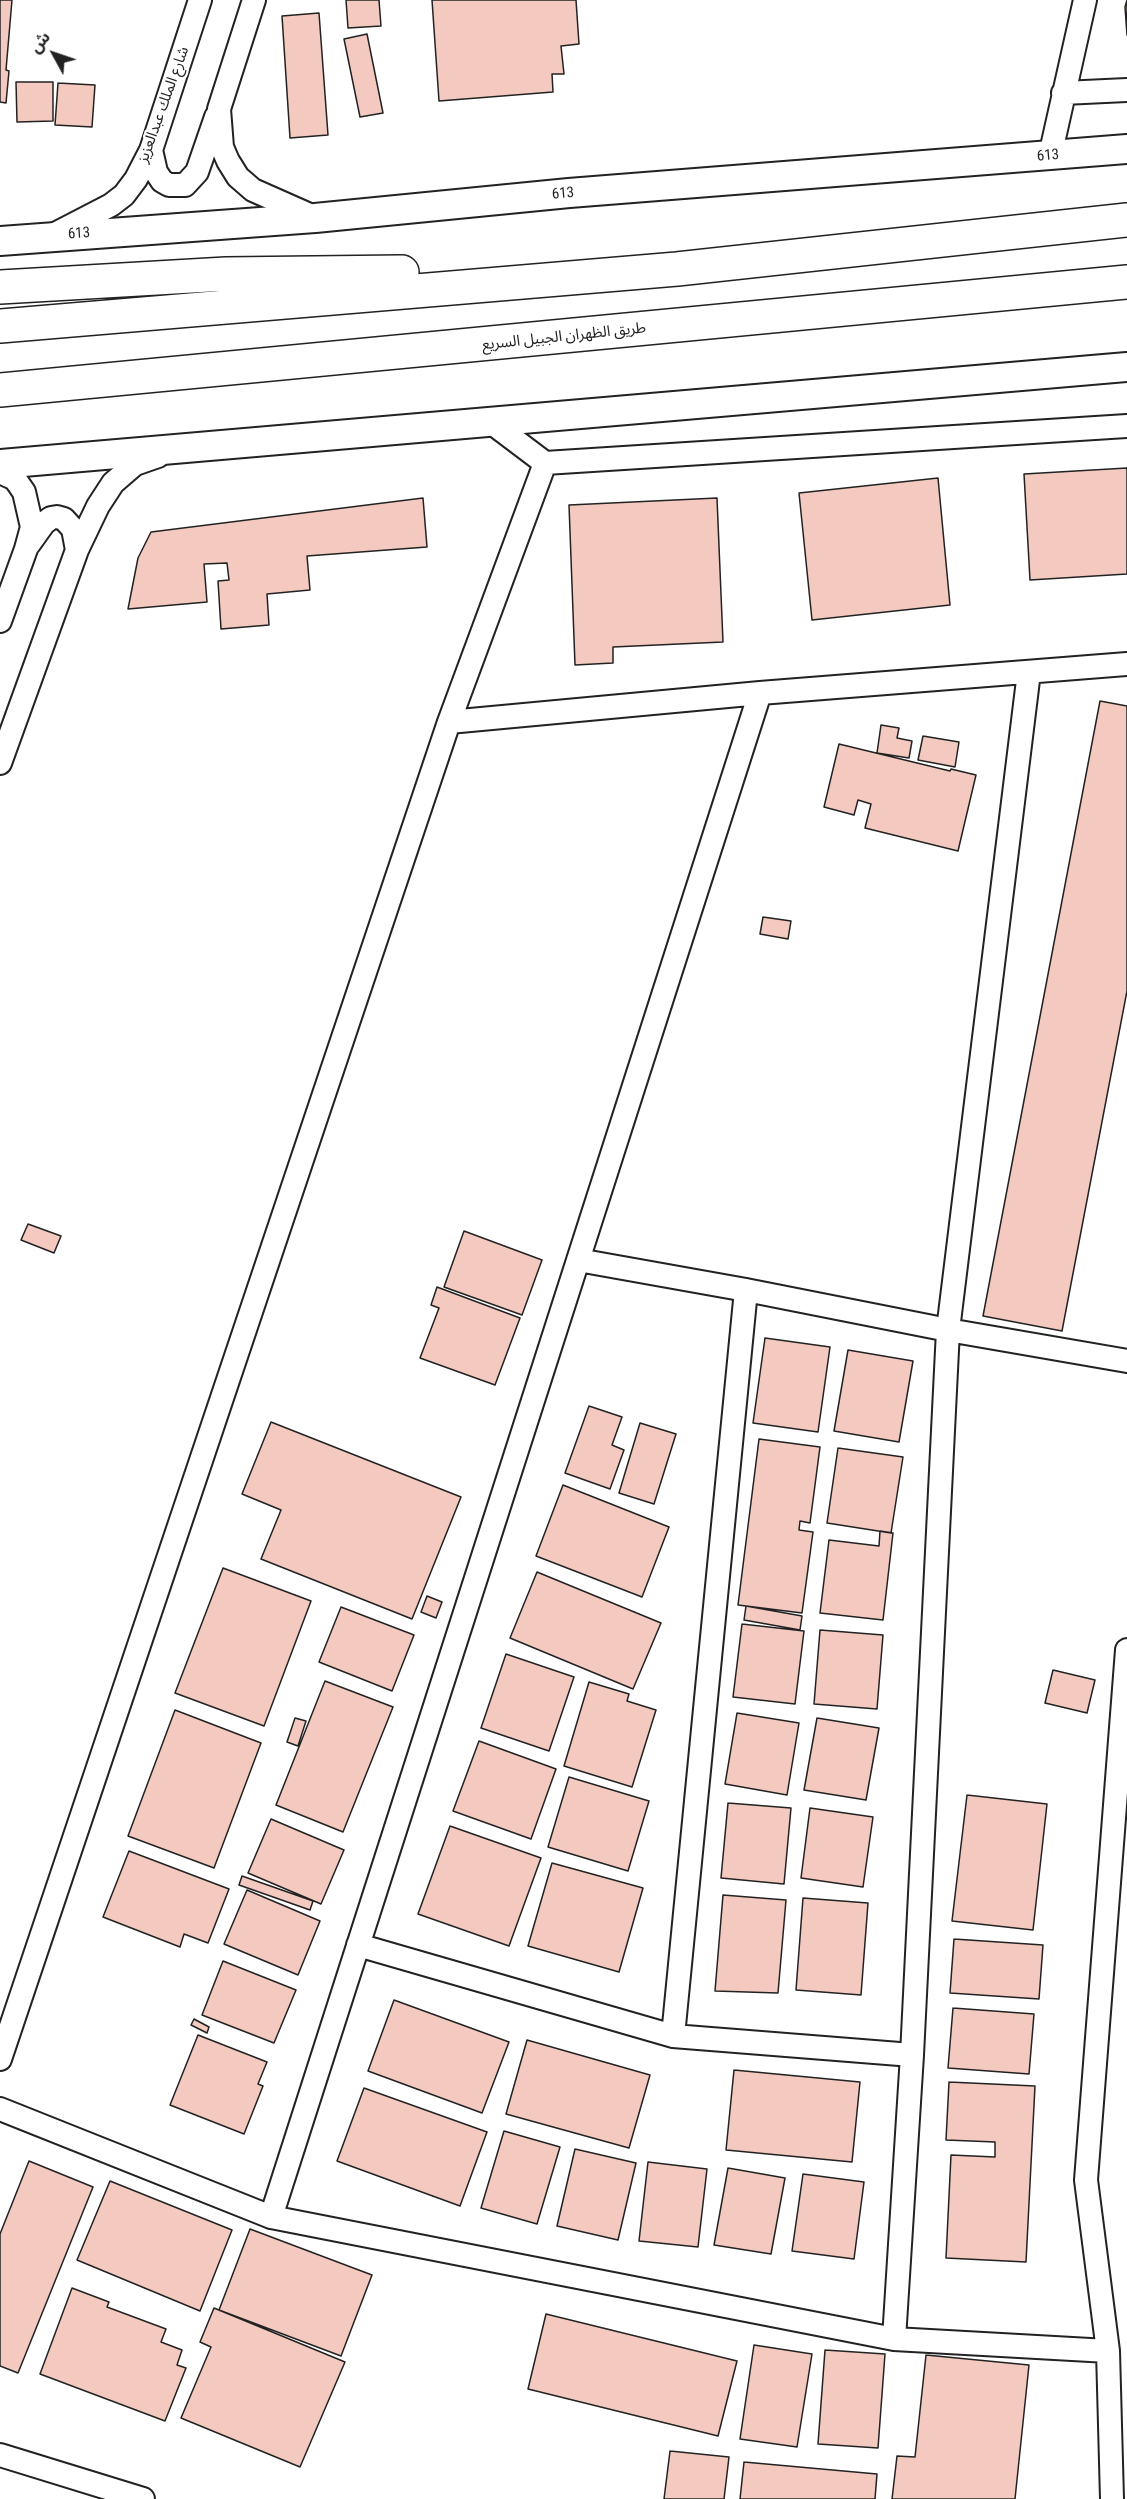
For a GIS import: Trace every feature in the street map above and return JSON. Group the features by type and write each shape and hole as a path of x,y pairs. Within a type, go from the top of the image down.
{"highway":[{"path":"0,326 677,269 1127,220"},
{"path":"0,287 226,274 677,269"},
{"name":"طريق الظهران الجبيل السريع","path":"0,390 1127,282"}],"main road":[{"name":"613","path":"0,241 315,218 569,193 1127,149"},
{"path":"0,464 1127,367"}],"street":[{"name":"شارع الملك عبدالعزيز","path":"51,236 111,205 124,195 136,179 151,150 200,0"},
{"path":"151,150 156,172 162,181 169,185 185,185 197,172 254,0"},
{"path":"1050,156 1085,0"},
{"path":"1063,93 1127,90"},
{"path":"219,109 222,147 238,177 254,190 274,201 315,218"},
{"path":"492,423 545,463 1127,426"},
{"path":"0,763 77,550 98,507 112,483 135,464 180,448"},
{"path":"0,2060 449,722 545,463"},
{"path":"0,472 15,479 24,492 32,527 0,621"},
{"path":"26,549 39,528 51,518 57,518 69,523 75,536 77,550"},
{"path":"449,722 760,693 1127,664"},
{"path":"894,2339 912,2055 948,1330 1029,672"},
{"path":"271,2217 760,693"},
{"path":"578,1260 948,1330 1127,1361"},
{"path":"673,2036 746,1290"},
{"path":"1112,2499 1108,2351 1086,2180 1127,1650"},
{"path":"358,1945 673,2036 912,2055"},
{"path":"0,2109 271,2217 894,2339 1108,2351"},
{"path":"0,2455 143,2499"}],"building":[{"path":"0,0 12,0 6,70 9,71 6,103 0,102"},
{"path":"346,0 379,0 381,26 348,28"},
{"path":"432,0 576,0 579,44 561,46 564,74 552,74 553,92 439,101"},
{"path":"1127,0 1127,35 1125,7"},
{"path":"319,13 328,135 290,138 282,16"},
{"path":"367,34 383,113 360,117 344,39"},
{"path":"16,82 53,82 53,121 17,122"},
{"path":"58,83 95,85 92,127 55,125"},
{"path":"1127,468 1127,574 1030,580 1024,474"},
{"path":"938,478 950,605 812,620 799,493"},
{"path":"423,498 427,547 307,556 310,590 267,594 269,625 221,629 218,581 229,580 227,563 204,564 207,602 128,609 138,558 151,532"},
{"path":"717,498 723,642 613,647 613,663 575,665 569,505"},
{"path":"1100,701 1127,706 1127,991 1062,1331 983,1316"},
{"path":"881,725 899,728 897,738 912,741 909,758 877,753"},
{"path":"923,736 959,742 955,767 918,760"},
{"path":"839,744 950,771 951,769 976,775 958,851 865,828 871,804 858,800 854,815 824,807"},
{"path":"763,917 791,921 788,939 760,934"},
{"path":"28,1224 61,1236 54,1253 21,1240"},
{"path":"464,1231 542,1260 522,1315 444,1287"},
{"path":"437,1287 520,1318 495,1385 420,1358 439,1308 431,1305"},
{"path":"765,1338 830,1347 818,1432 753,1423"},
{"path":"848,1350 913,1361 899,1442 834,1431"},
{"path":"589,1406 622,1417 612,1445 624,1450 610,1489 565,1473"},
{"path":"271,1422 461,1497 412,1619 261,1559 281,1510 242,1494"},
{"path":"640,1423 676,1434 654,1504 619,1493"},
{"path":"759,1439 820,1447 810,1523 800,1521 799,1530 813,1532 802,1613 738,1605"},
{"path":"838,1448 903,1457 891,1533 827,1523"},
{"path":"563,1485 669,1527 642,1597 536,1556"},
{"path":"880,1531 893,1533 883,1620 820,1613 829,1540 879,1546"},
{"path":"223,1568 311,1601 264,1726 175,1693"},
{"path":"537,1572 661,1623 633,1689 510,1638"},
{"path":"427,1596 442,1602 436,1618 421,1612"},
{"path":"746,1606 802,1616 800,1630 744,1620"},
{"path":"341,1607 414,1635 392,1691 319,1662"},
{"path":"742,1624 804,1631 795,1704 733,1697"},
{"path":"820,1630 883,1635 877,1709 814,1704"},
{"path":"506,1654 574,1677 549,1751 481,1728"},
{"path":"1053,1670 1095,1680 1087,1713 1045,1703"},
{"path":"325,1681 393,1707 343,1832 276,1805"},
{"path":"589,1682 629,1694 627,1701 656,1710 632,1787 564,1766"},
{"path":"175,1710 261,1743 214,1868 128,1836"},
{"path":"737,1713 799,1723 787,1795 725,1784"},
{"path":"295,1718 306,1721 298,1746 287,1742"},
{"path":"817,1718 879,1728 866,1800 804,1790"},
{"path":"479,1741 556,1769 531,1839 453,1811"},
{"path":"569,1777 649,1801 628,1871 548,1847"},
{"path":"967,1795 1047,1804 1033,1930 952,1921"},
{"path":"728,1803 791,1808 784,1884 721,1878"},
{"path":"810,1808 873,1817 863,1887 801,1878"},
{"path":"271,1819 344,1850 321,1904 248,1873"},
{"path":"450,1826 541,1858 509,1946 418,1914"},
{"path":"129,1851 229,1889 208,1943 184,1934 180,1947 103,1917"},
{"path":"552,1863 643,1888 619,1972 528,1946"},
{"path":"242,1876 313,1901 310,1910 239,1885"},
{"path":"247,1890 320,1921 298,1975 224,1944"},
{"path":"723,1895 786,1900 778,1993 715,1991"},
{"path":"803,1898 868,1903 861,1995 796,1990"},
{"path":"954,1939 1043,1945 1039,1999 950,1993"},
{"path":"223,1961 296,1990 274,2043 202,2015"},
{"path":"394,2000 509,2042 482,2113 368,2071"},
{"path":"953,2008 1034,2014 1029,2074 948,2068"},
{"path":"194,2019 209,2027 207,2033 191,2025"},
{"path":"198,2035 267,2062 258,2084 263,2086 244,2134 170,2105"},
{"path":"527,2040 650,2075 629,2148 506,2114"},
{"path":"734,2070 860,2082 852,2162 726,2150"},
{"path":"949,2082 1035,2086 1026,2262 946,2258 951,2155 995,2157 995,2142 946,2140"},
{"path":"364,2088 487,2132 460,2206 337,2161"},
{"path":"504,2131 560,2147 537,2224 481,2208"},
{"path":"575,2149 636,2163 618,2240 557,2226"},
{"path":"29,2161 93,2187 18,2373 0,2366 0,2234"},
{"path":"648,2162 707,2169 698,2247 639,2241"},
{"path":"728,2168 785,2178 771,2254 714,2245"},
{"path":"803,2174 864,2182 854,2259 792,2251"},
{"path":"110,2181 232,2230 200,2311 77,2260"},
{"path":"250,2229 372,2275 341,2356 219,2310"},
{"path":"72,2288 109,2302 107,2307 166,2329 161,2342 182,2350 177,2365 186,2368 165,2421 40,2374"},
{"path":"214,2308 345,2362 300,2467 181,2418 211,2347 200,2342"},
{"path":"546,2314 737,2361 718,2436 528,2389"},
{"path":"754,2345 812,2354 797,2447 740,2439"},
{"path":"825,2350 885,2354 878,2448 818,2444"},
{"path":"926,2355 1029,2365 1015,2499 892,2499 897,2456 915,2457"},
{"path":"670,2451 729,2457 724,2499 664,2499"},
{"path":"744,2462 877,2474 875,2499 740,2499"}]}
